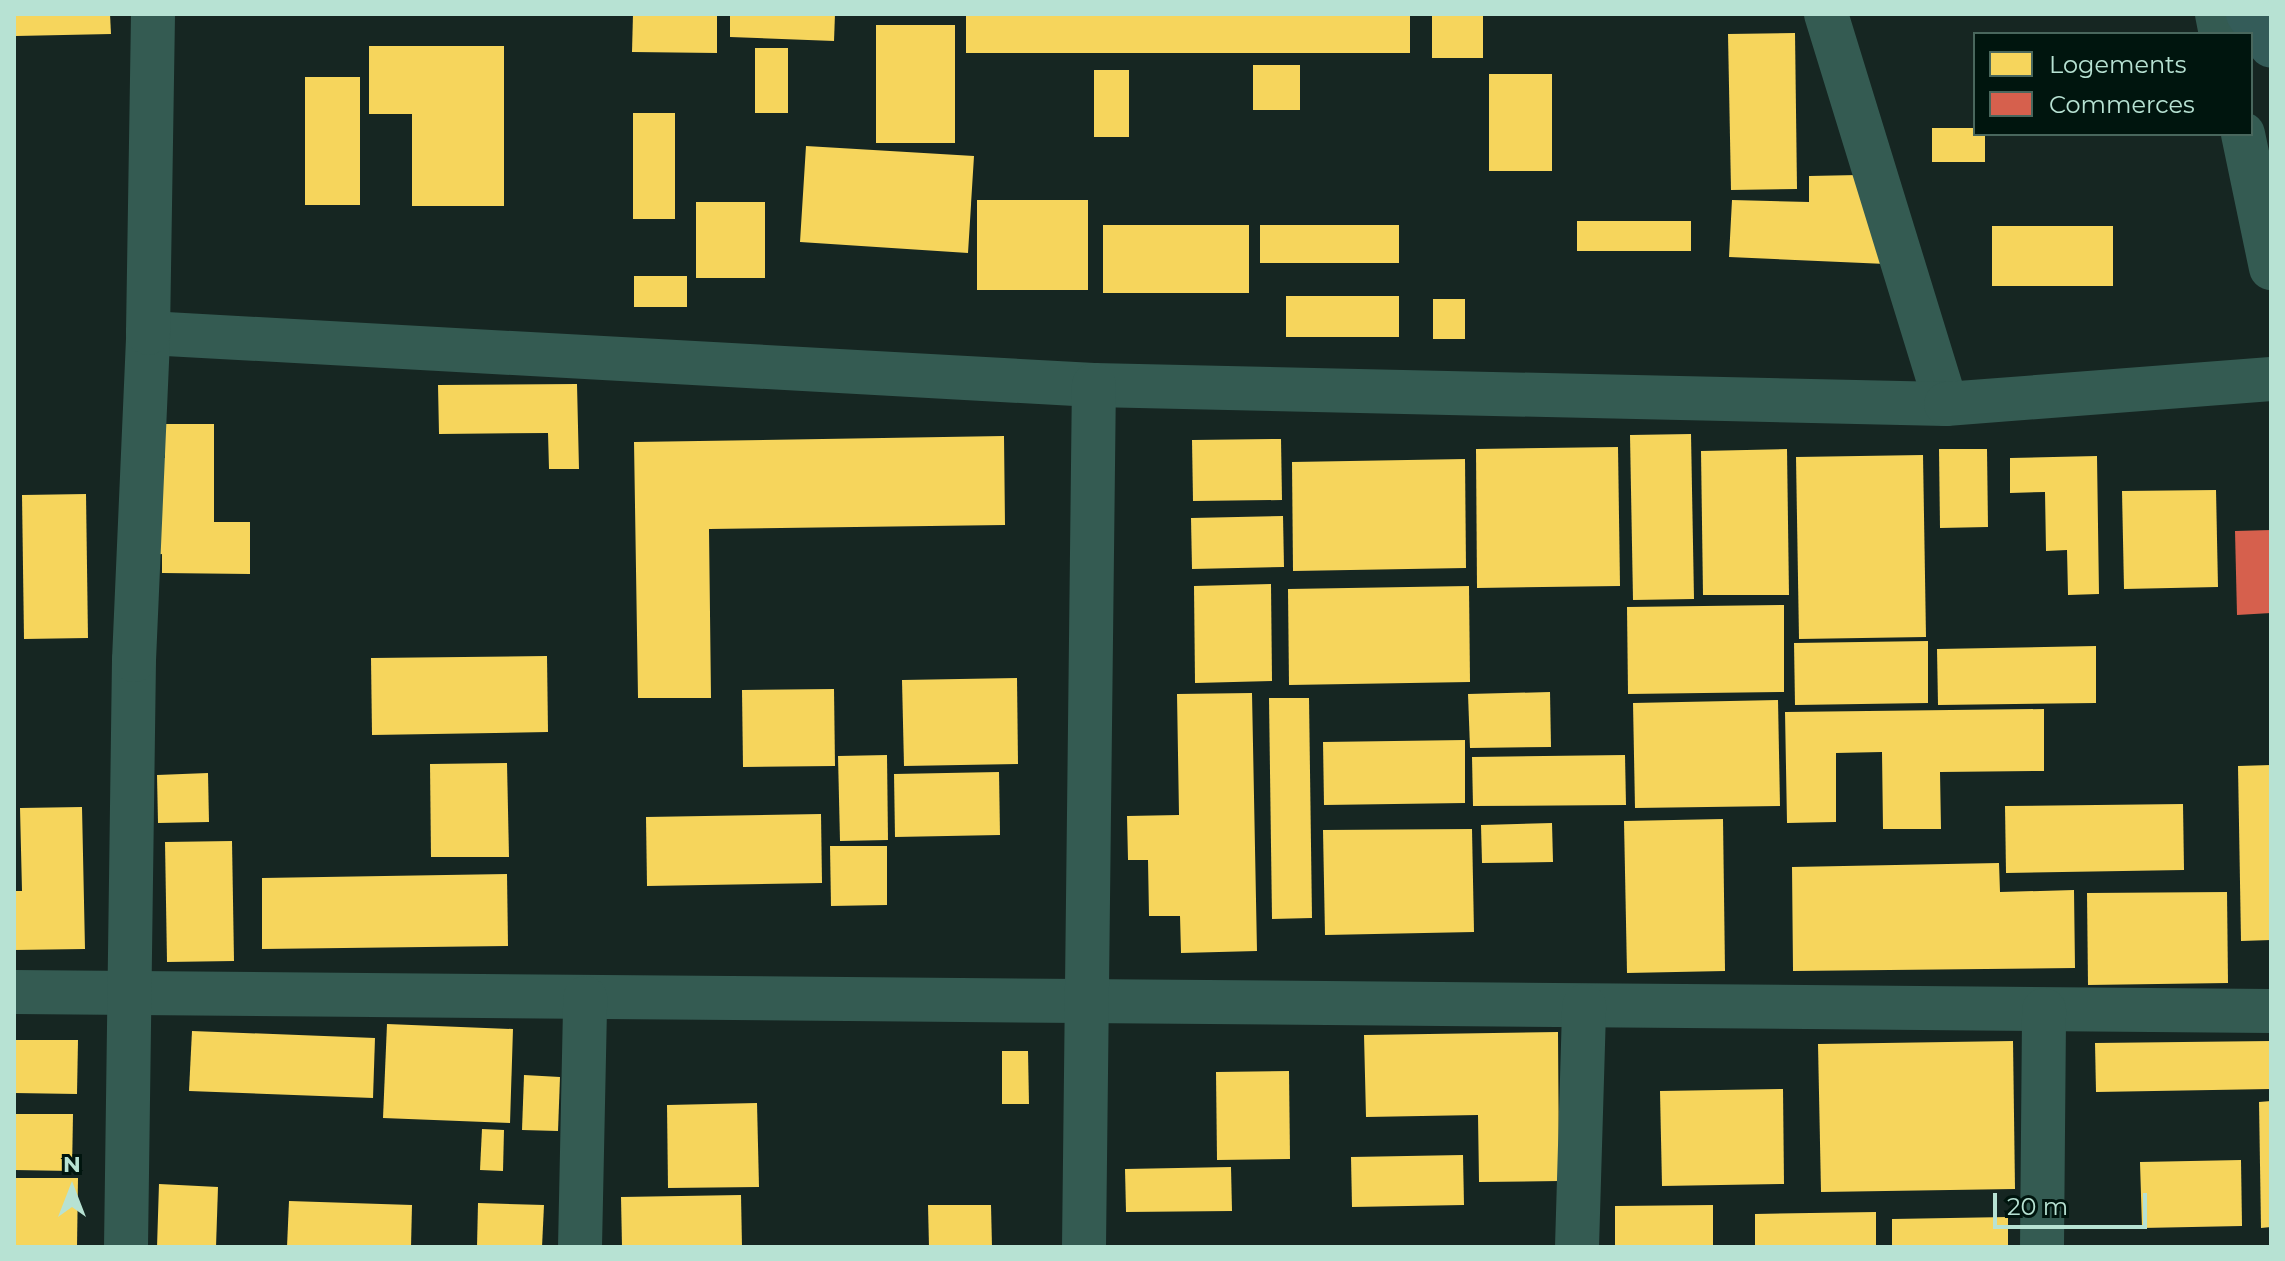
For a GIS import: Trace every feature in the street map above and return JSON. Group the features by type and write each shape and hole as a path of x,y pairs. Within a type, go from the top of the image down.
{"main road":[{"path":"2248,14 2271,46"}],"street":[{"path":"126,1247 132,994 134,660 148,333 153,14"},
{"path":"1826,14 1946,404"},
{"path":"2243,136 2271,268"},
{"path":"148,333 1094,385 1946,404 2271,379"},
{"path":"1084,1247 1094,385"},
{"path":"14,992 2271,1011"},
{"path":"580,1247 585,998"},
{"path":"1577,1247 1584,1006"},
{"path":"2042,1247 2044,1010"}],"building: Logements":[{"path":"16,14 110,14 111,34 16,36"},
{"path":"633,14 717,14 717,53 632,52"},
{"path":"730,14 835,14 834,41 730,37"},
{"path":"966,14 1410,14 1410,53 966,53"},
{"path":"1432,14 1483,14 1483,58 1432,58"},
{"path":"876,25 955,25 955,143 876,143"},
{"path":"1795,33 1797,189 1731,190 1728,34"},
{"path":"369,46 504,46 504,206 412,206 412,114 369,114"},
{"path":"755,48 788,48 788,113 755,113"},
{"path":"1253,65 1300,65 1300,110 1253,110"},
{"path":"1094,70 1129,70 1129,137 1094,137"},
{"path":"1489,74 1552,74 1552,171 1489,171"},
{"path":"305,77 360,77 360,205 305,205"},
{"path":"633,113 675,113 675,219 633,219"},
{"path":"1932,128 1973,128 1973,136 1985,136 1985,162 1932,162"},
{"path":"806,146 974,156 968,253 800,242"},
{"path":"1858,175 1886,264 1729,257 1732,200 1809,202 1809,176"},
{"path":"977,200 1088,200 1088,290 977,290"},
{"path":"696,202 765,202 765,278 696,278"},
{"path":"1577,221 1691,221 1691,251 1577,251"},
{"path":"1103,225 1249,225 1249,293 1103,293"},
{"path":"1260,225 1399,225 1399,263 1260,263"},
{"path":"1992,226 2113,226 2113,286 1992,286"},
{"path":"634,276 687,276 687,307 634,307"},
{"path":"1286,296 1399,296 1399,337 1286,337"},
{"path":"1433,299 1465,299 1465,339 1433,339"},
{"path":"577,384 579,469 549,469 548,433 439,434 438,385"},
{"path":"165,424 214,424 214,522 250,522 250,574 162,573 162,554 154,555 154,457 165,458"},
{"path":"1691,434 1694,599 1633,600 1630,435"},
{"path":"1004,436 1005,525 709,529 711,698 638,698 634,442"},
{"path":"1281,439 1282,500 1193,501 1192,440"},
{"path":"1618,447 1620,586 1477,588 1476,449"},
{"path":"1787,449 1789,595 1703,595 1701,451"},
{"path":"1939,449 1987,449 1988,527 1940,528"},
{"path":"1923,455 1926,637 1799,639 1796,457"},
{"path":"2097,456 2099,594 2068,595 2067,550 2046,551 2045,492 2010,493 2010,458"},
{"path":"1465,459 1466,568 1293,571 1292,462"},
{"path":"2216,490 2218,587 2124,589 2122,491"},
{"path":"86,494 88,638 24,639 22,495"},
{"path":"1283,516 1284,567 1192,569 1191,518"},
{"path":"1271,584 1272,681 1195,683 1194,586"},
{"path":"1469,586 1470,682 1289,685 1288,589"},
{"path":"1784,605 1784,692 1628,694 1627,607"},
{"path":"1928,641 1928,703 1795,705 1794,643"},
{"path":"2096,646 2096,703 1938,705 1937,649"},
{"path":"547,656 548,732 372,735 371,658"},
{"path":"1017,678 1018,764 904,766 902,680"},
{"path":"834,689 835,766 743,767 742,690"},
{"path":"1550,692 1551,747 1470,748 1468,694"},
{"path":"1252,693 1257,951 1181,953 1180,916 1149,916 1148,860 1128,860 1127,816 1179,815 1177,694"},
{"path":"1269,698 1309,698 1312,918 1272,919"},
{"path":"1778,700 1780,806 1635,808 1633,703"},
{"path":"2044,709 2044,771 1940,772 1941,829 1883,829 1882,752 1836,753 1836,822 1787,823 1785,712"},
{"path":"1465,740 1465,803 1324,805 1323,742"},
{"path":"887,755 888,840 840,841 838,756"},
{"path":"1625,755 1626,805 1473,806 1472,757"},
{"path":"507,763 509,857 431,857 430,764"},
{"path":"2271,765 2271,940 2241,941 2238,766"},
{"path":"999,772 1000,835 895,837 894,774"},
{"path":"208,773 209,822 158,823 157,775"},
{"path":"2183,804 2184,870 2006,873 2005,806"},
{"path":"82,807 85,949 14,950 14,891 22,891 20,808"},
{"path":"821,814 822,883 647,886 646,817"},
{"path":"1723,819 1725,971 1627,973 1624,821"},
{"path":"1552,823 1553,862 1482,863 1481,825"},
{"path":"1472,829 1474,932 1325,935 1323,830"},
{"path":"232,841 234,961 167,962 165,842"},
{"path":"830,846 887,846 887,905 831,906"},
{"path":"1999,863 2000,892 2074,890 2075,968 1793,971 1792,867"},
{"path":"507,874 508,946 262,949 262,878"},
{"path":"2227,892 2228,983 2088,985 2087,893"},
{"path":"387,1024 513,1029 510,1123 383,1118"},
{"path":"192,1031 375,1038 373,1098 189,1091"},
{"path":"1558,1032 1559,1181 1479,1182 1478,1115 1366,1117 1364,1035"},
{"path":"14,1040 78,1040 77,1094 14,1093"},
{"path":"2013,1041 2015,1189 1821,1192 1818,1044"},
{"path":"2271,1041 2271,1089 2096,1092 2095,1043"},
{"path":"1002,1051 1028,1051 1029,1104 1002,1104"},
{"path":"1289,1071 1290,1159 1217,1160 1216,1072"},
{"path":"524,1075 560,1077 558,1131 522,1130"},
{"path":"1783,1089 1784,1184 1662,1186 1660,1091"},
{"path":"2271,1101 2271,1227 2261,1228 2259,1102"},
{"path":"757,1103 759,1187 668,1188 667,1105"},
{"path":"14,1114 73,1114 72,1171 14,1170"},
{"path":"482,1129 504,1130 503,1171 480,1170"},
{"path":"1463,1155 1464,1205 1352,1207 1351,1157"},
{"path":"2241,1160 2242,1226 2142,1228 2140,1162"},
{"path":"1231,1167 1232,1211 1126,1212 1125,1169"},
{"path":"14,1178 78,1178 77,1247 14,1247"},
{"path":"159,1184 218,1187 216,1247 157,1247"},
{"path":"741,1195 742,1247 622,1247 621,1197"},
{"path":"289,1201 412,1205 411,1247 287,1247"},
{"path":"478,1203 544,1205 542,1247 477,1247"},
{"path":"928,1205 991,1205 992,1247 929,1247"},
{"path":"1713,1205 1713,1247 1615,1247 1615,1206"},
{"path":"1876,1212 1876,1247 1755,1247 1755,1214"},
{"path":"2008,1217 2008,1247 1892,1247 1892,1219"}],"building: Commerces":[{"path":"2271,530 2271,613 2237,615 2235,531"}]}
